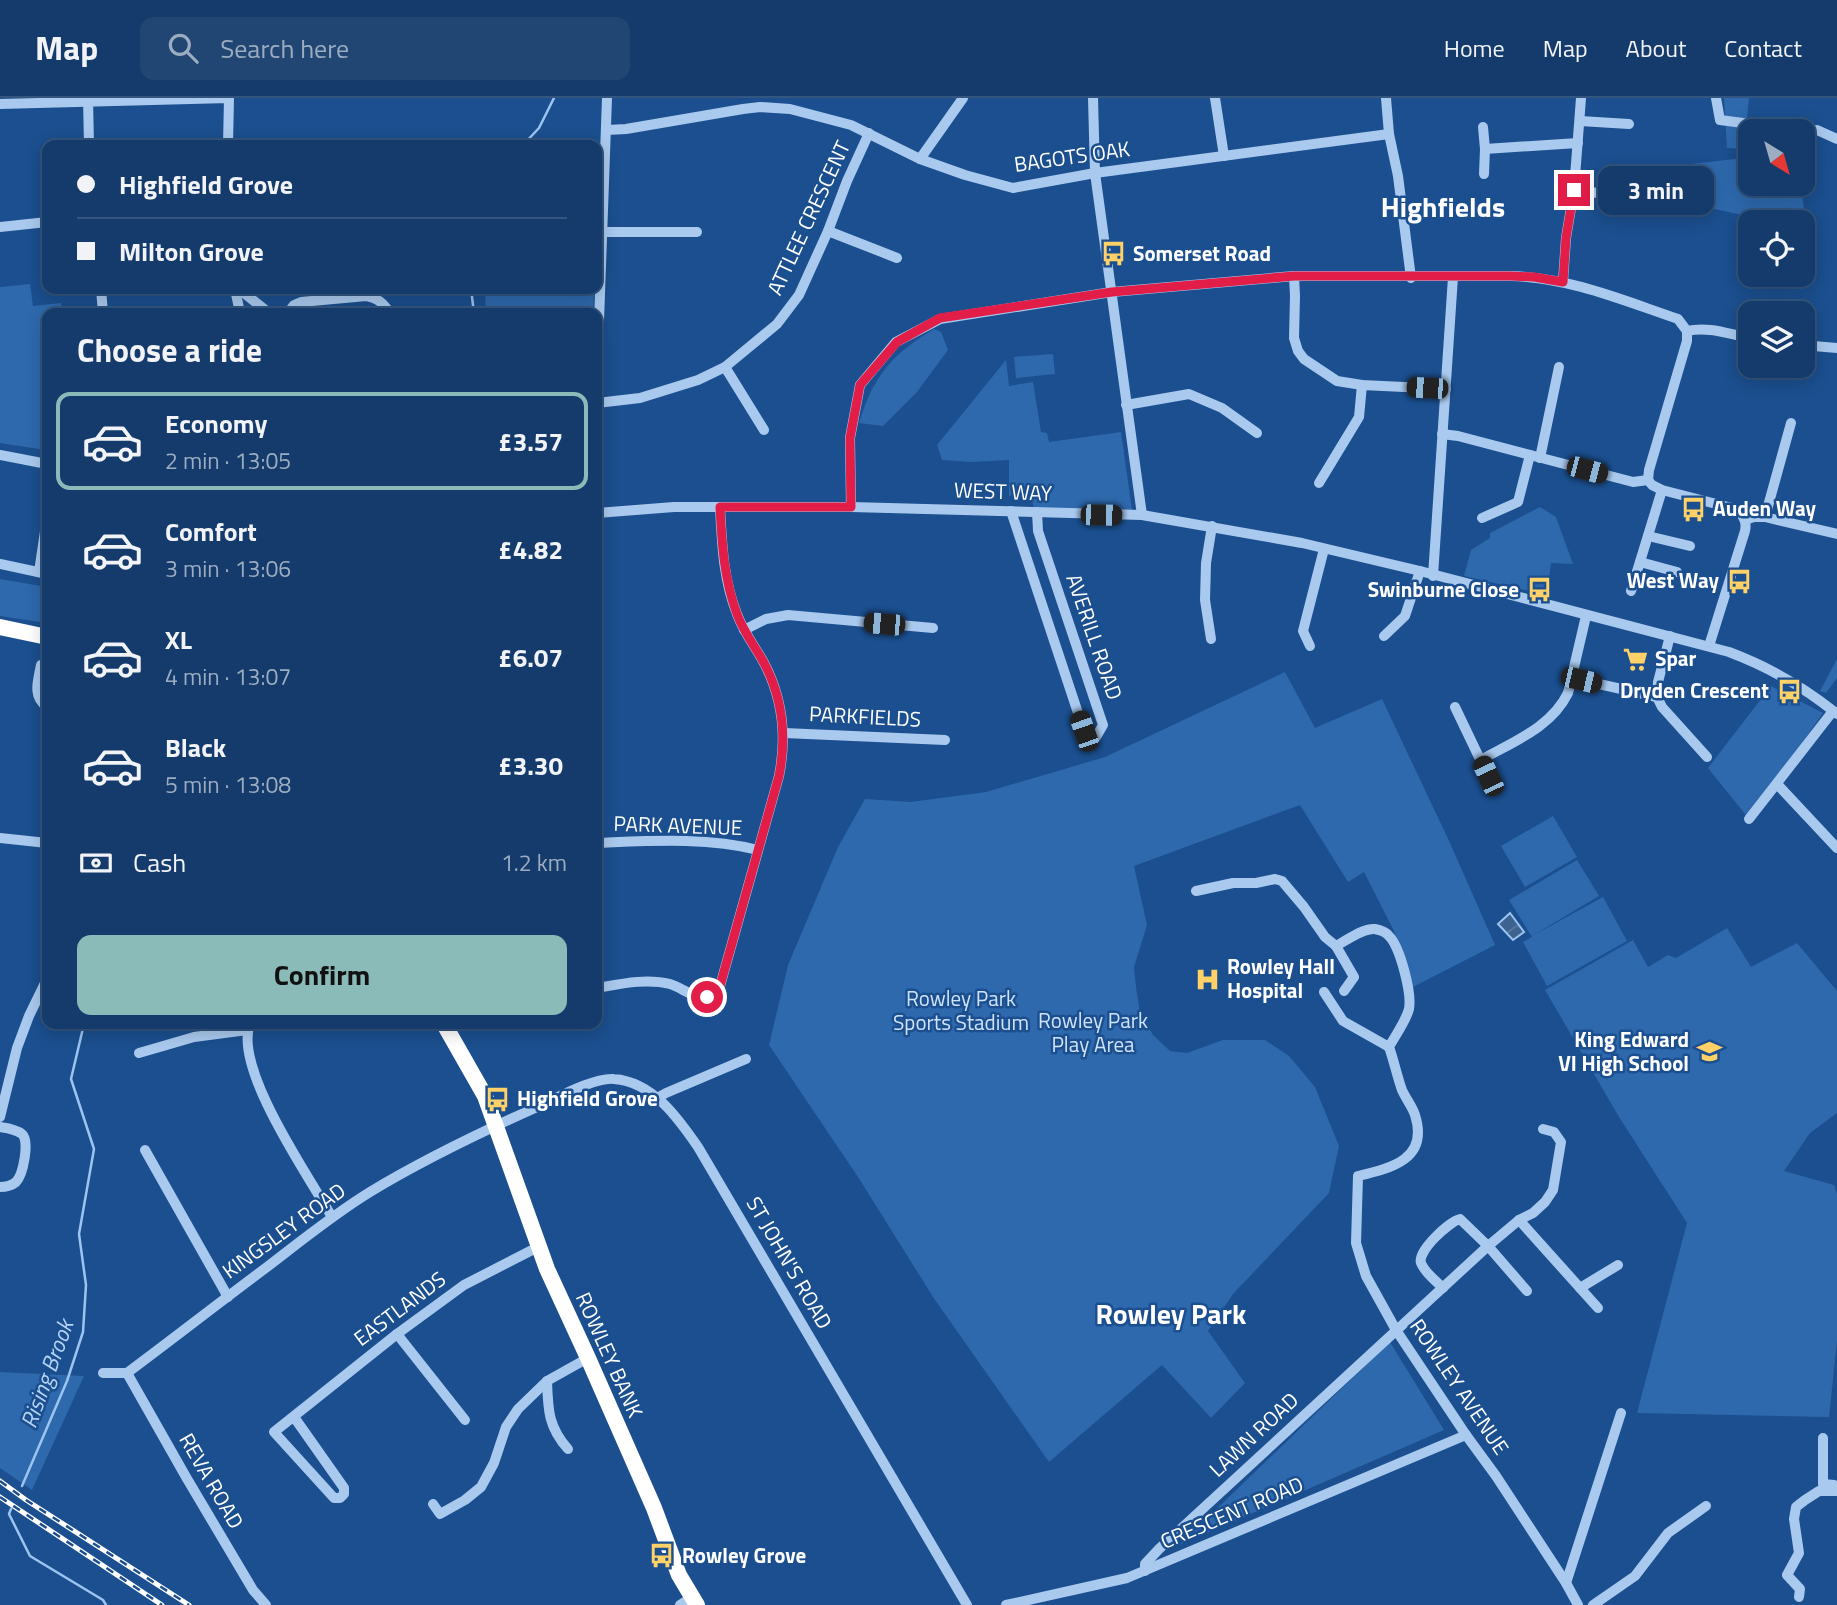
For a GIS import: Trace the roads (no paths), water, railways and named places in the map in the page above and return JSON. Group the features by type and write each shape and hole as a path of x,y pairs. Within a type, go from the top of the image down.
{"highway":[{"path":"0,627 42,636"},
{"path":"447,1029 485,1096 497,1126"},
{"name":"ROWLEY BANK","path":"497,1126 538,1247 654,1508 689,1603"}],"street":[{"path":"0,104 229,98 228,140"},
{"path":"602,256 607,98"},
{"path":"920,159 963,98"},
{"path":"1093,98 1096,173 1142,515"},
{"path":"1215,98 1224,156"},
{"path":"1386,98 1410,278"},
{"path":"1563,282 1581,98"},
{"path":"1716,98 1720,120 1738,122"},
{"path":"88,100 89,140"},
{"name":"BAGOTS OAK","path":"607,130 760,107 807,113 851,125 920,159 1013,188 1096,173 1389,134"},
{"path":"1580,121 1629,124"},
{"path":"1483,127 1484,174"},
{"path":"1817,130 1837,139"},
{"name":"ATTLEE CRESCENT","path":"602,402 640,398 698,380 725,367 777,324 799,295 869,133"},
{"path":"1485,149 1578,143"},
{"path":"1574,190 1677,203"},
{"path":"0,227 42,223"},
{"path":"828,231 897,258"},
{"path":"603,232 697,232"},
{"path":"1294,276 1294,338 1304,359 1337,381 1362,385 1446,389"},
{"path":"851,507 850,438 860,385 897,342 940,318 1112,292 1294,276 1534,277 1581,286 1678,319 1687,331 1687,341 1648,480 1651,485 1662,490 1736,509 1743,514 1745,525 1709,646"},
{"path":"1433,576 1453,276"},
{"path":"244,294 262,308"},
{"path":"292,308 301,302 366,296 375,297 386,308"},
{"path":"1687,331 1700,328 1738,335"},
{"path":"1815,346 1837,348"},
{"path":"725,367 764,430"},
{"path":"1482,518 1518,502 1535,456 1559,368"},
{"path":"1319,483 1359,417 1362,385"},
{"path":"1126,405 1189,394 1222,408 1257,433"},
{"path":"1765,517 1791,423"},
{"path":"1442,434 1633,482 1648,480"},
{"path":"0,455 42,463"},
{"path":"1631,591 1662,490"},
{"name":"WEST WAY","path":"602,513 674,507 851,507 1142,515 1212,526 1302,543 1420,571 1709,646 1775,672 1814,696 1835,713"},
{"path":"602,987 654,982 675,986 701,997 707,997 716,991 720,986 779,776 784,744 780,706 774,684 744,630 725,574 720,507"},
{"name":"AVERILL ROAD","path":"1011,511 1084,731 1096,737 1103,725 1038,531 1037,512"},
{"path":"1745,525 1754,517 1765,517 1837,534"},
{"path":"1211,639 1205,600 1206,563 1212,526"},
{"path":"1648,536 1690,546"},
{"path":"1310,646 1303,631 1324,549"},
{"path":"1640,562 1677,572"},
{"path":"0,565 42,573"},
{"path":"1384,636 1405,616 1420,571"},
{"path":"744,630 766,619 788,615 933,628"},
{"path":"1480,760 1542,725 1563,705 1586,616"},
{"path":"1670,636 1658,682 1657,697 1662,707 1707,757"},
{"path":"41,665 37,696 42,703"},
{"path":"1581,680 1657,697"},
{"path":"1455,707 1488,776"},
{"path":"1749,819 1835,713"},
{"name":"PARKFIELDS","path":"784,733 945,740"},
{"path":"1777,784 1837,848"},
{"path":"0,838 42,842"},
{"name":"PARK AVENUE","path":"602,843 706,843 758,850"},
{"path":"1196,891 1233,883 1256,883 1275,879 1282,881 1325,937 1336,947 1353,977 1344,991"},
{"path":"1324,992 1343,1021 1389,1047 1409,1010 1408,990 1394,942 1388,934 1373,929 1366,930 1336,947"},
{"path":"0,1117 17,1048 42,989"},
{"path":"139,1053 194,1037 238,1029"},
{"path":"249,1029 250,1063 270,1111 332,1217"},
{"name":"ROWLEY AVENUE","path":"1389,1047 1402,1089 1415,1115 1417,1142 1406,1159 1395,1166 1358,1176 1356,1244 1366,1276 1396,1330 1496,1476 1578,1605"},
{"path":"657,1098 746,1059"},
{"name":"ST JOHN'S ROAD","path":"497,1126 576,1090 612,1078 632,1083 657,1098 678,1119 698,1147 967,1605"},
{"path":"0,1126 19,1131 26,1144 20,1175 15,1183 0,1187"},
{"name":"KINGSLEY ROAD","path":"127,1373 332,1217 405,1172 497,1126"},
{"name":"LAWN ROAD","path":"1145,1571 1146,1564 1159,1549 1396,1330 1488,1246 1545,1202 1553,1190 1561,1142 1554,1132 1543,1129"},
{"path":"145,1150 228,1297"},
{"path":"1443,1288 1426,1271 1421,1256 1427,1246 1454,1221 1460,1219 1488,1246 1527,1291"},
{"path":"1519,1220 1598,1308"},
{"name":"EASTLANDS","path":"294,1417 397,1334 464,1285 538,1247"},
{"path":"1580,1288 1618,1265"},
{"path":"397,1334 466,1420"},
{"path":"432,1504 440,1514 466,1500 481,1487 494,1463 506,1427 518,1409 547,1381 588,1358"},
{"path":"103,1373 127,1373"},
{"name":"REVA ROAD","path":"127,1373 253,1590 265,1605"},
{"path":"547,1381 548,1413 558,1437 568,1449"},
{"path":"1566,1583 1621,1413"},
{"path":"294,1417 344,1488 344,1494 340,1498 334,1498 274,1432 294,1417"},
{"name":"CRESCENT ROAD","path":"1006,1605 1127,1578 1466,1435"},
{"path":"1823,1438 1823,1484 1837,1486"},
{"path":"1799,1597 1800,1589 1787,1575 1799,1553 1794,1519 1796,1507 1819,1491 1837,1491"},
{"path":"1593,1605 1635,1576 1668,1533 1706,1506"}],"water":[{"path":"1510,913 1524,932 1513,940 1498,924"}],"waterway":[{"name":"Rising Brook","path":"528,140 539,128 554,98"},
{"name":"Rising Brook","path":"472,294 473,308"},
{"name":"Rising Brook","path":"22,1486 67,1381 83,1332 86,1285 79,1234 94,1149 71,1079 83,1029"},
{"name":"Rising Brook","path":"11,1509 9,1514 30,1556 103,1600 106,1605"}],"railway":[{"path":"0,1481 189,1605"},
{"path":"0,1497 162,1605"}],"place":[{"name":"Somerset Road","path":"1113,254"},
{"name":"Auden Way","path":"1693,509"},
{"name":"West Way","path":"1739,581"},
{"name":"Swinburne Close","path":"1539,590"},
{"name":"Spar","path":"1635,659"},
{"name":"Dryden Crescent","path":"1789,691"},
{"name":"Rowley Hall Hospital","path":"1207,979"},
{"name":"King Edward VI High School","path":"1709,1052"},
{"name":"Highfield Grove","path":"497,1099"},
{"name":"Rowley Grove","path":"662,1556"}],"district":[{"name":"Highfields","path":"1443,207"},
{"name":"Rowley Park","path":"1171,1314"}],"park label":[{"name":"Rowley Park Sports Stadium","path":"961,1011"},
{"name":"Rowley Park Play Area","path":"1093,1033"}]}
